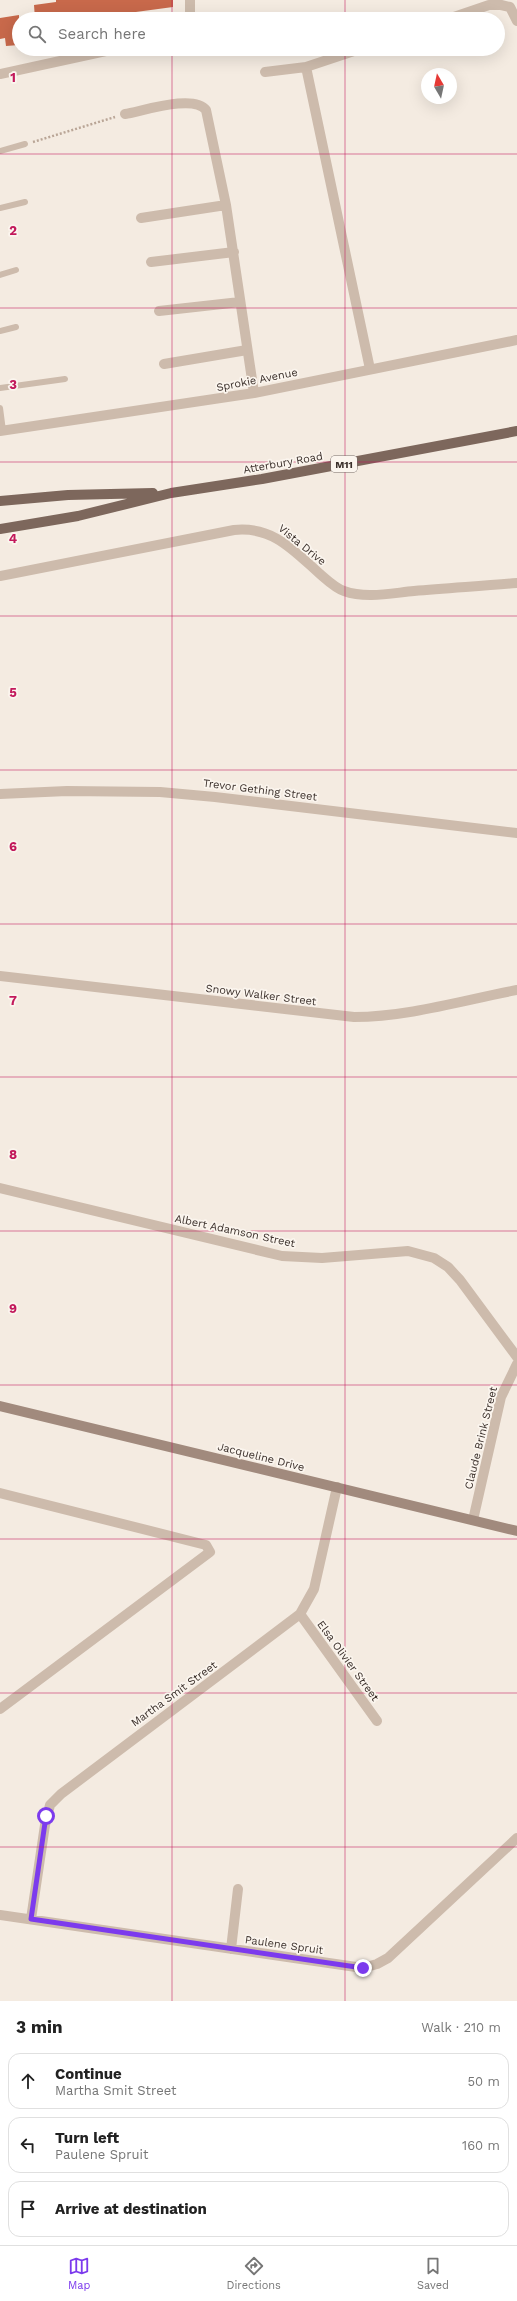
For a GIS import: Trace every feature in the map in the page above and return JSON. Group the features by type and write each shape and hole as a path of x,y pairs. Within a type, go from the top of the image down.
{"main road":[{"name":"Atterbury Road","path":"0,529 78,516 171,493 262,479 517,431"},
{"name":"Atterbury Road","path":"0,501 68,495 171,493"}],"street":[{"path":"190,0 190,12"},
{"path":"471,12 497,4 510,7 517,21"},
{"path":"0,74 83,56"},
{"path":"265,72 306,67 339,56"},
{"path":"306,67 370,369"},
{"path":"125,114 188,102 201,104 208,114 234,252 254,393"},
{"path":"141,218 226,205"},
{"path":"151,262 234,252"},
{"path":"159,311 240,302"},
{"name":"Sprokie Avenue","path":"2,431 254,393 517,340"},
{"path":"164,364 247,350"},
{"name":"Vista Drive","path":"0,576 243,529 257,530 273,536 328,582 343,591 353,594 379,594 517,583"},
{"name":"Trevor Gething Street","path":"0,794 75,791 160,792 517,833"},
{"name":"Snowy Walker Street","path":"0,976 354,1017 371,1017 409,1011 517,990"},
{"name":"Albert Adamson Street","path":"0,1188 282,1256 322,1258 408,1251 424,1254 441,1262 454,1274 517,1357"},
{"name":"Claude Brink Street","path":"473,1520 501,1397 517,1364"},
{"name":"Jacqueline Drive","path":"0,1406 517,1531"},
{"name":"Martha Smit Street","path":"31,1919 44,1825 53,1801 87,1773 300,1614 314,1589 337,1487"},
{"path":"0,1493 206,1545 210,1552 0,1709"},
{"name":"Elsa Olivier Street","path":"300,1614 377,1721"},
{"name":"Paulene Spruit","path":"0,1915 353,1968 377,1964 388,1958 517,1838"},
{"path":"231,1949 238,1889"}],"lane":[{"path":"0,151 25,144"},
{"path":"0,208 26,202"},
{"path":"0,274 16,270"},
{"path":"0,331 16,328"},
{"path":"0,388 65,379"},
{"path":"0,408 2,431"}],"path":[{"path":"25,144 125,114"}],"building":[{"path":"56,0 173,0 173,7 136,12 34,12 34,5 56,2"},
{"path":"12,16 12,46 6,46 5,38 0,39 0,18"}],"route":[{"path":"46,1816 31,1919 353,1968 363,1968"}]}
